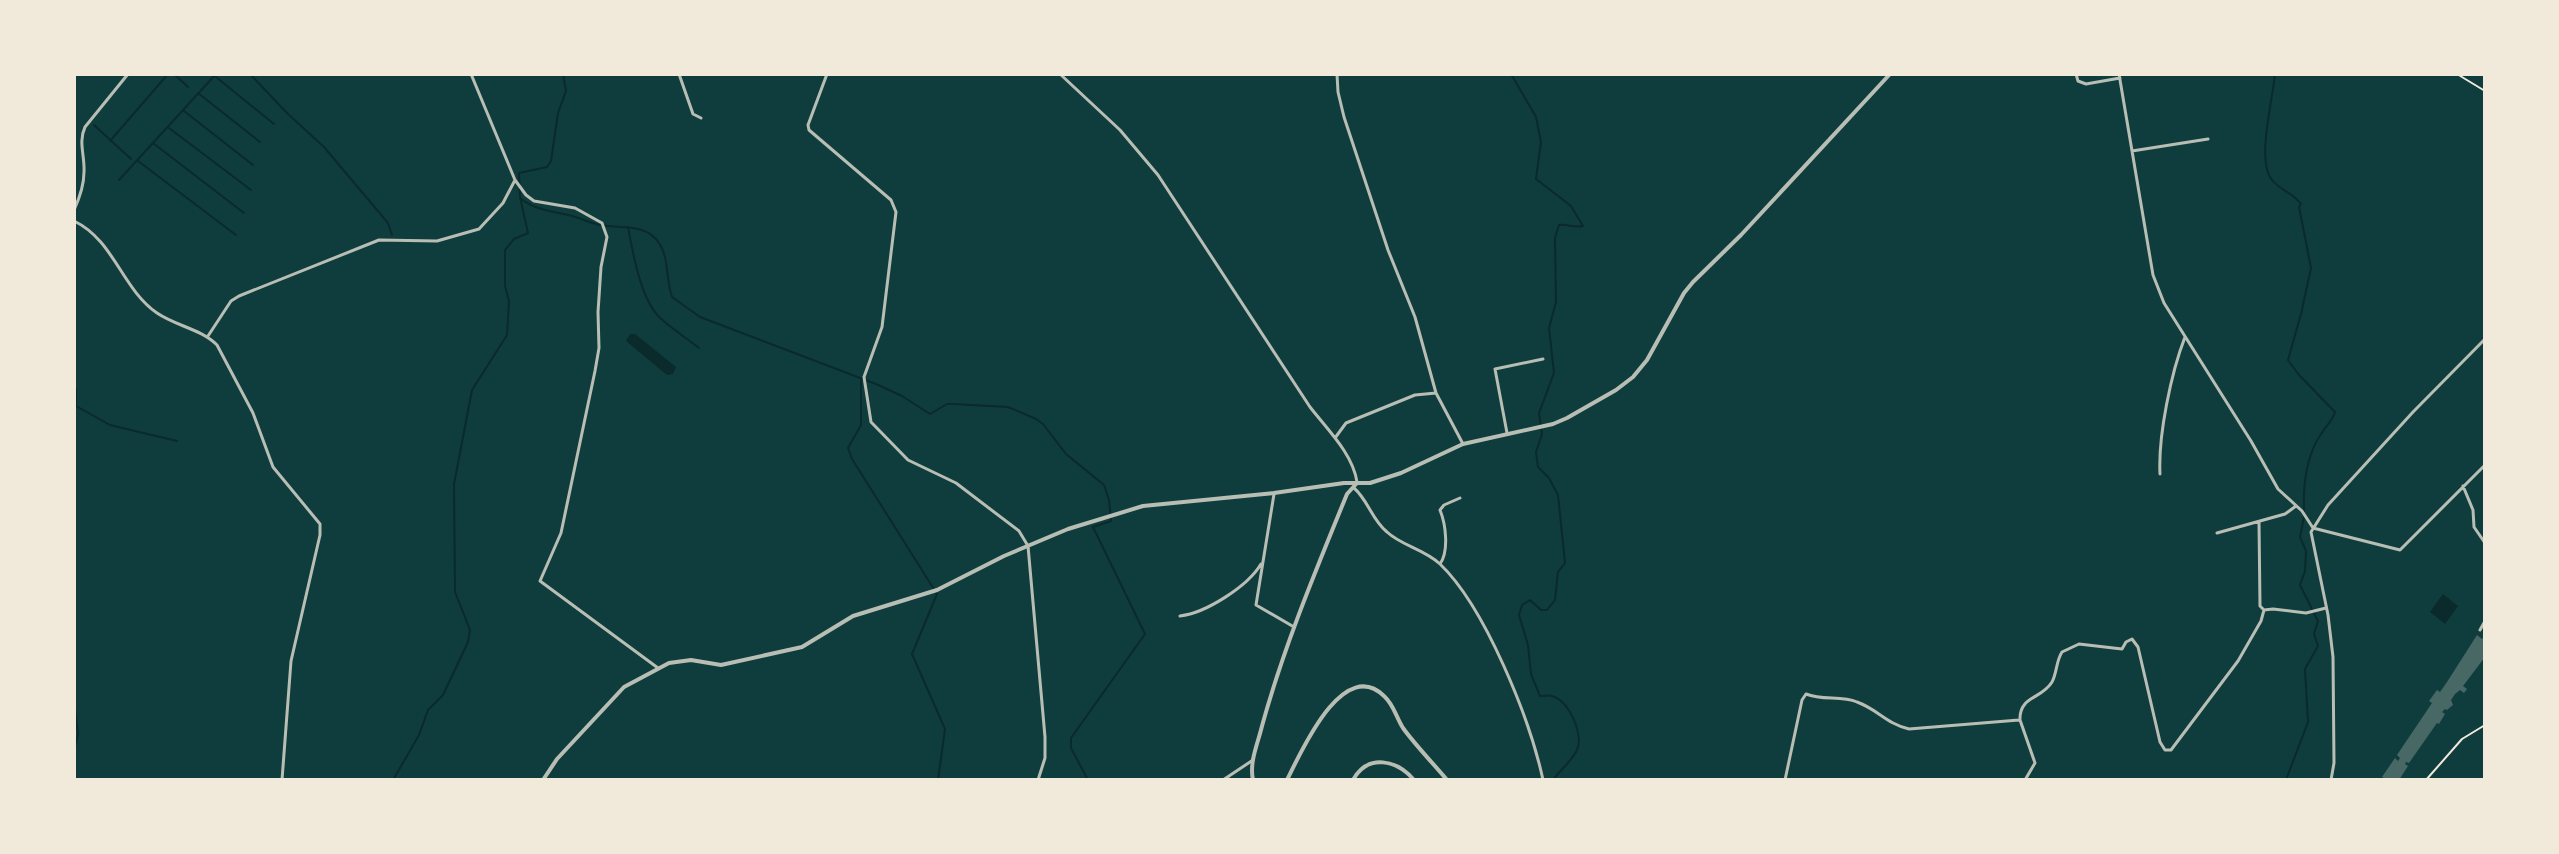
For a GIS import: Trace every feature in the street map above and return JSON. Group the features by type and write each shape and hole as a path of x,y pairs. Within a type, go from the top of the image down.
{"street":[{"path":"74,210 82,194 85,174 81,135 128,74"},
{"path":"471,74 515,180 534,201 575,208 602,223 607,237 601,267 599,348 595,371 561,533 540,581 659,668"},
{"path":"679,74 693,114 701,118"},
{"path":"827,74 808,125 809,130 891,200 896,212 882,327 864,377 871,422 908,460 956,483 1019,531 1028,546 1045,737 1045,758 1038,780"},
{"path":"1060,74 1139,150 1177,202 1310,407 1335,438 1353,467 1355,486 1383,529 1395,539 1428,554 1455,582 1502,662 1531,734 1543,780"},
{"path":"1337,74 1344,117 1388,250 1415,317 1436,393 1463,444"},
{"path":"543,780 557,759 624,687 669,663 691,660 721,665 802,647 853,616 937,590 1068,529 1143,506 1312,487 1355,486 1393,476 1463,444 1567,418 1633,377 1647,360 1693,282 1741,235 1890,74"},
{"path":"2076,74 2078,81 2084,84 2119,76 2153,275 2164,303 2281,493 2302,511 2313,528 2400,550 2485,465"},
{"path":"2132,151 2208,139"},
{"path":"208,336 231,301 284,276 379,240 437,241 479,229 503,203 515,180"},
{"path":"74,221 87,227 100,239 133,287 157,313 208,336 227,361 253,413 273,467 297,499 317,518 321,529 291,661 282,780"},
{"path":"2160,474 2159,455 2175,361 2185,337"},
{"path":"2331,780 2334,763 2333,657 2329,621 2311,538 2313,528 2322,513 2413,412 2485,339"},
{"path":"1507,433 1495,369 1543,359"},
{"path":"1335,438 1346,423 1415,395 1436,393"},
{"path":"1253,780 1253,760 1294,627 1347,494 1355,486"},
{"path":"2463,486 2473,510 2474,527 2485,543"},
{"path":"1274,493 1256,605 1294,627"},
{"path":"1440,564 1444,558 1445,528 1440,510 1460,498"},
{"path":"2217,533 2285,514 2296,506"},
{"path":"2259,522 2260,606 2264,610"},
{"path":"1180,616 1192,615 1243,586 1253,578 1263,560"},
{"path":"2264,610 2306,613 2326,608"},
{"path":"2025,780 2034,761 2020,713 2025,703 2051,684 2062,652 2079,644 2122,649 2132,639 2138,647 2160,742 2165,750 2171,750 2238,661 2264,610"},
{"path":"2480,630 2485,621"},
{"path":"1287,780 1334,702 1355,687 1367,686 1386,697 1401,725 1447,780"},
{"path":"1785,780 1802,700 1806,694 1819,699 1856,701 1892,725 1909,729 2020,720"},
{"path":"1223,780 1253,760"},
{"path":"1353,780 1364,766 1376,762 1399,766 1414,780"}],"path":[{"path":"2457,74 2485,91"},
{"path":"2426,780 2462,739 2485,725"}],"water":[{"path":"630,334 635,334 676,367 673,374 667,375 626,341"},
{"path":"2443,594 2458,606 2445,624 2430,612"}],"building":[{"path":"2477,635 2482,639 2485,635 2485,657 2463,686 2467,689 2464,693 2460,690 2455,694 2451,700 2453,705 2442,712 2445,714 2439,724 2409,763 2406,762 2408,766 2399,780 2382,777 2395,758 2398,761 2400,758 2397,755 2432,703 2429,701 2437,690 2440,692"}],"waterway":[{"path":"110,141 168,74"},
{"path":"174,74 188,87"},
{"path":"119,180 216,74"},
{"path":"250,74 324,147 388,223 392,235"},
{"path":"393,780 419,735 428,710 443,695 468,642 470,630 455,592 454,484 472,390 507,335 509,301 505,286 505,250 514,239 528,233 520,197 519,173 547,167 551,161 558,113 566,91 563,74"},
{"path":"1511,74 1536,117 1541,142 1536,179 1571,206 1583,226 1559,225 1555,238 1556,302 1549,328 1554,373 1539,413 1542,434 1536,452 1538,467 1549,478 1558,495 1565,563 1558,572 1555,600 1547,610 1541,610 1530,600 1522,605 1519,615 1528,645 1531,674 1540,696 1552,696 1564,704 1577,727 1577,750 1553,780"},
{"path":"2275,74 2265,145 2267,171 2275,183 2301,204 2299,207 2311,268 2288,360 2335,412 2309,461 2304,511"},
{"path":"216,77 274,124"},
{"path":"198,93 260,142"},
{"path":"184,111 253,165"},
{"path":"94,125 131,159"},
{"path":"169,128 251,190"},
{"path":"153,143 244,213"},
{"path":"138,161 236,235"},
{"path":"520,198 545,210 604,226 638,229 653,236 664,255 672,297 700,317 876,384 930,414 953,404 1008,407 1036,419 1066,454 1104,485 1111,521 1093,527 1145,634 1071,738 1071,748 1088,780"},
{"path":"628,227 638,274 652,308 699,348"},
{"path":"861,380 861,425 848,448 937,594 912,654 945,729 938,780"},
{"path":"74,387 76,406 110,425 177,441"},
{"path":"2286,780 2308,722 2305,669 2318,646 2314,634 2318,621 2300,585 2305,571 2306,551 2300,537 2304,517"},
{"path":"74,700 78,734 74,752"}]}
